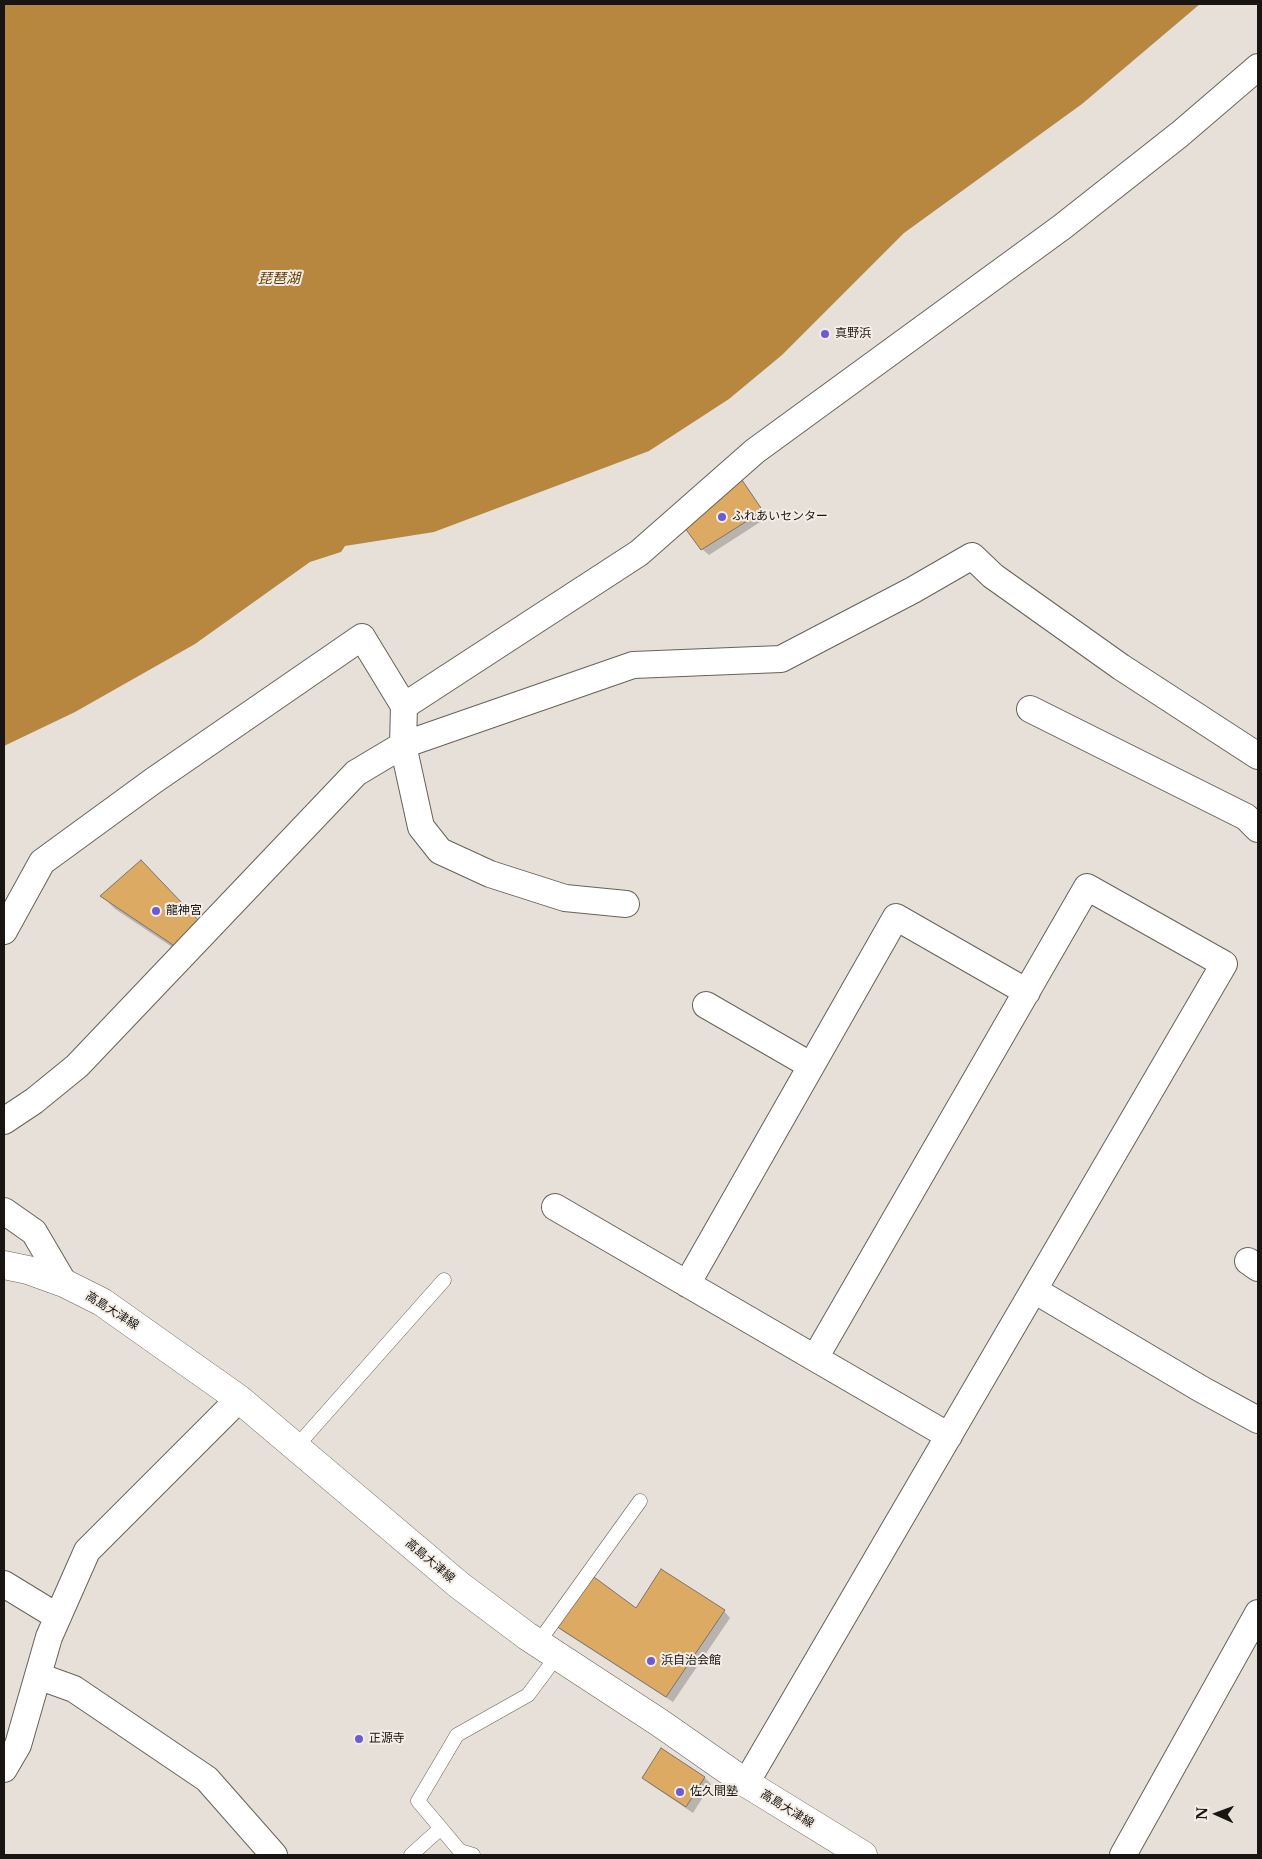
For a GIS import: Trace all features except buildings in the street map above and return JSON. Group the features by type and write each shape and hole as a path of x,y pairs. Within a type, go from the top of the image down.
{"main road":[{"name":"高島大津線","path":"4,1265 28,1270 64,1283 102,1302 239,1398 459,1585 547,1650 660,1723 746,1783 863,1855"}],"street":[{"path":"404,706 639,553 755,451 1062,227 1180,134 1258,67"},
{"path":"4,1121 34,1101 77,1066 356,773 403,745 633,665 781,659 913,590 972,556 1000,581 1121,667 1258,756"},
{"path":"4,931 42,862 153,781 362,637 404,706 403,745 421,827 440,851 490,874 564,898 626,904"},
{"path":"1030,709 1246,817 1258,829"},
{"path":"746,1783 1224,964 1087,887 815,1358"},
{"path":"687,1284 896,917 1026,992"},
{"path":"706,1005 810,1066"},
{"path":"555,1207 949,1436"},
{"path":"4,1211 34,1232 64,1283"},
{"path":"1034,1290 1200,1389 1258,1420"},
{"path":"4,1769 18,1745 49,1637 87,1551 239,1398"},
{"path":"4,1584 58,1617"},
{"path":"1123,1855 1258,1613"},
{"path":"38,1676 74,1689 208,1779 274,1855"}],"lane":[{"path":"296,1447 444,1280"},
{"path":"473,1855 460,1851 418,1801 457,1735 528,1695 547,1650 640,1501"},
{"path":"412,1855 441,1828"}],"water":[{"name":"琵琶湖","path":"4,4 1200,4 1082,104 904,233 782,355 729,399 649,451 434,532 345,546 341,552 310,562 195,644 75,712 4,746"}],"place":[{"name":"真野浜","path":"825,334"},
{"name":"ふれあいセンター","path":"722,517"},
{"name":"龍神宮","path":"156,911"},
{"name":"浜自治会館","path":"651,1661"},
{"name":"正源寺","path":"359,1739"},
{"name":"佐久間塾","path":"680,1792"}]}
